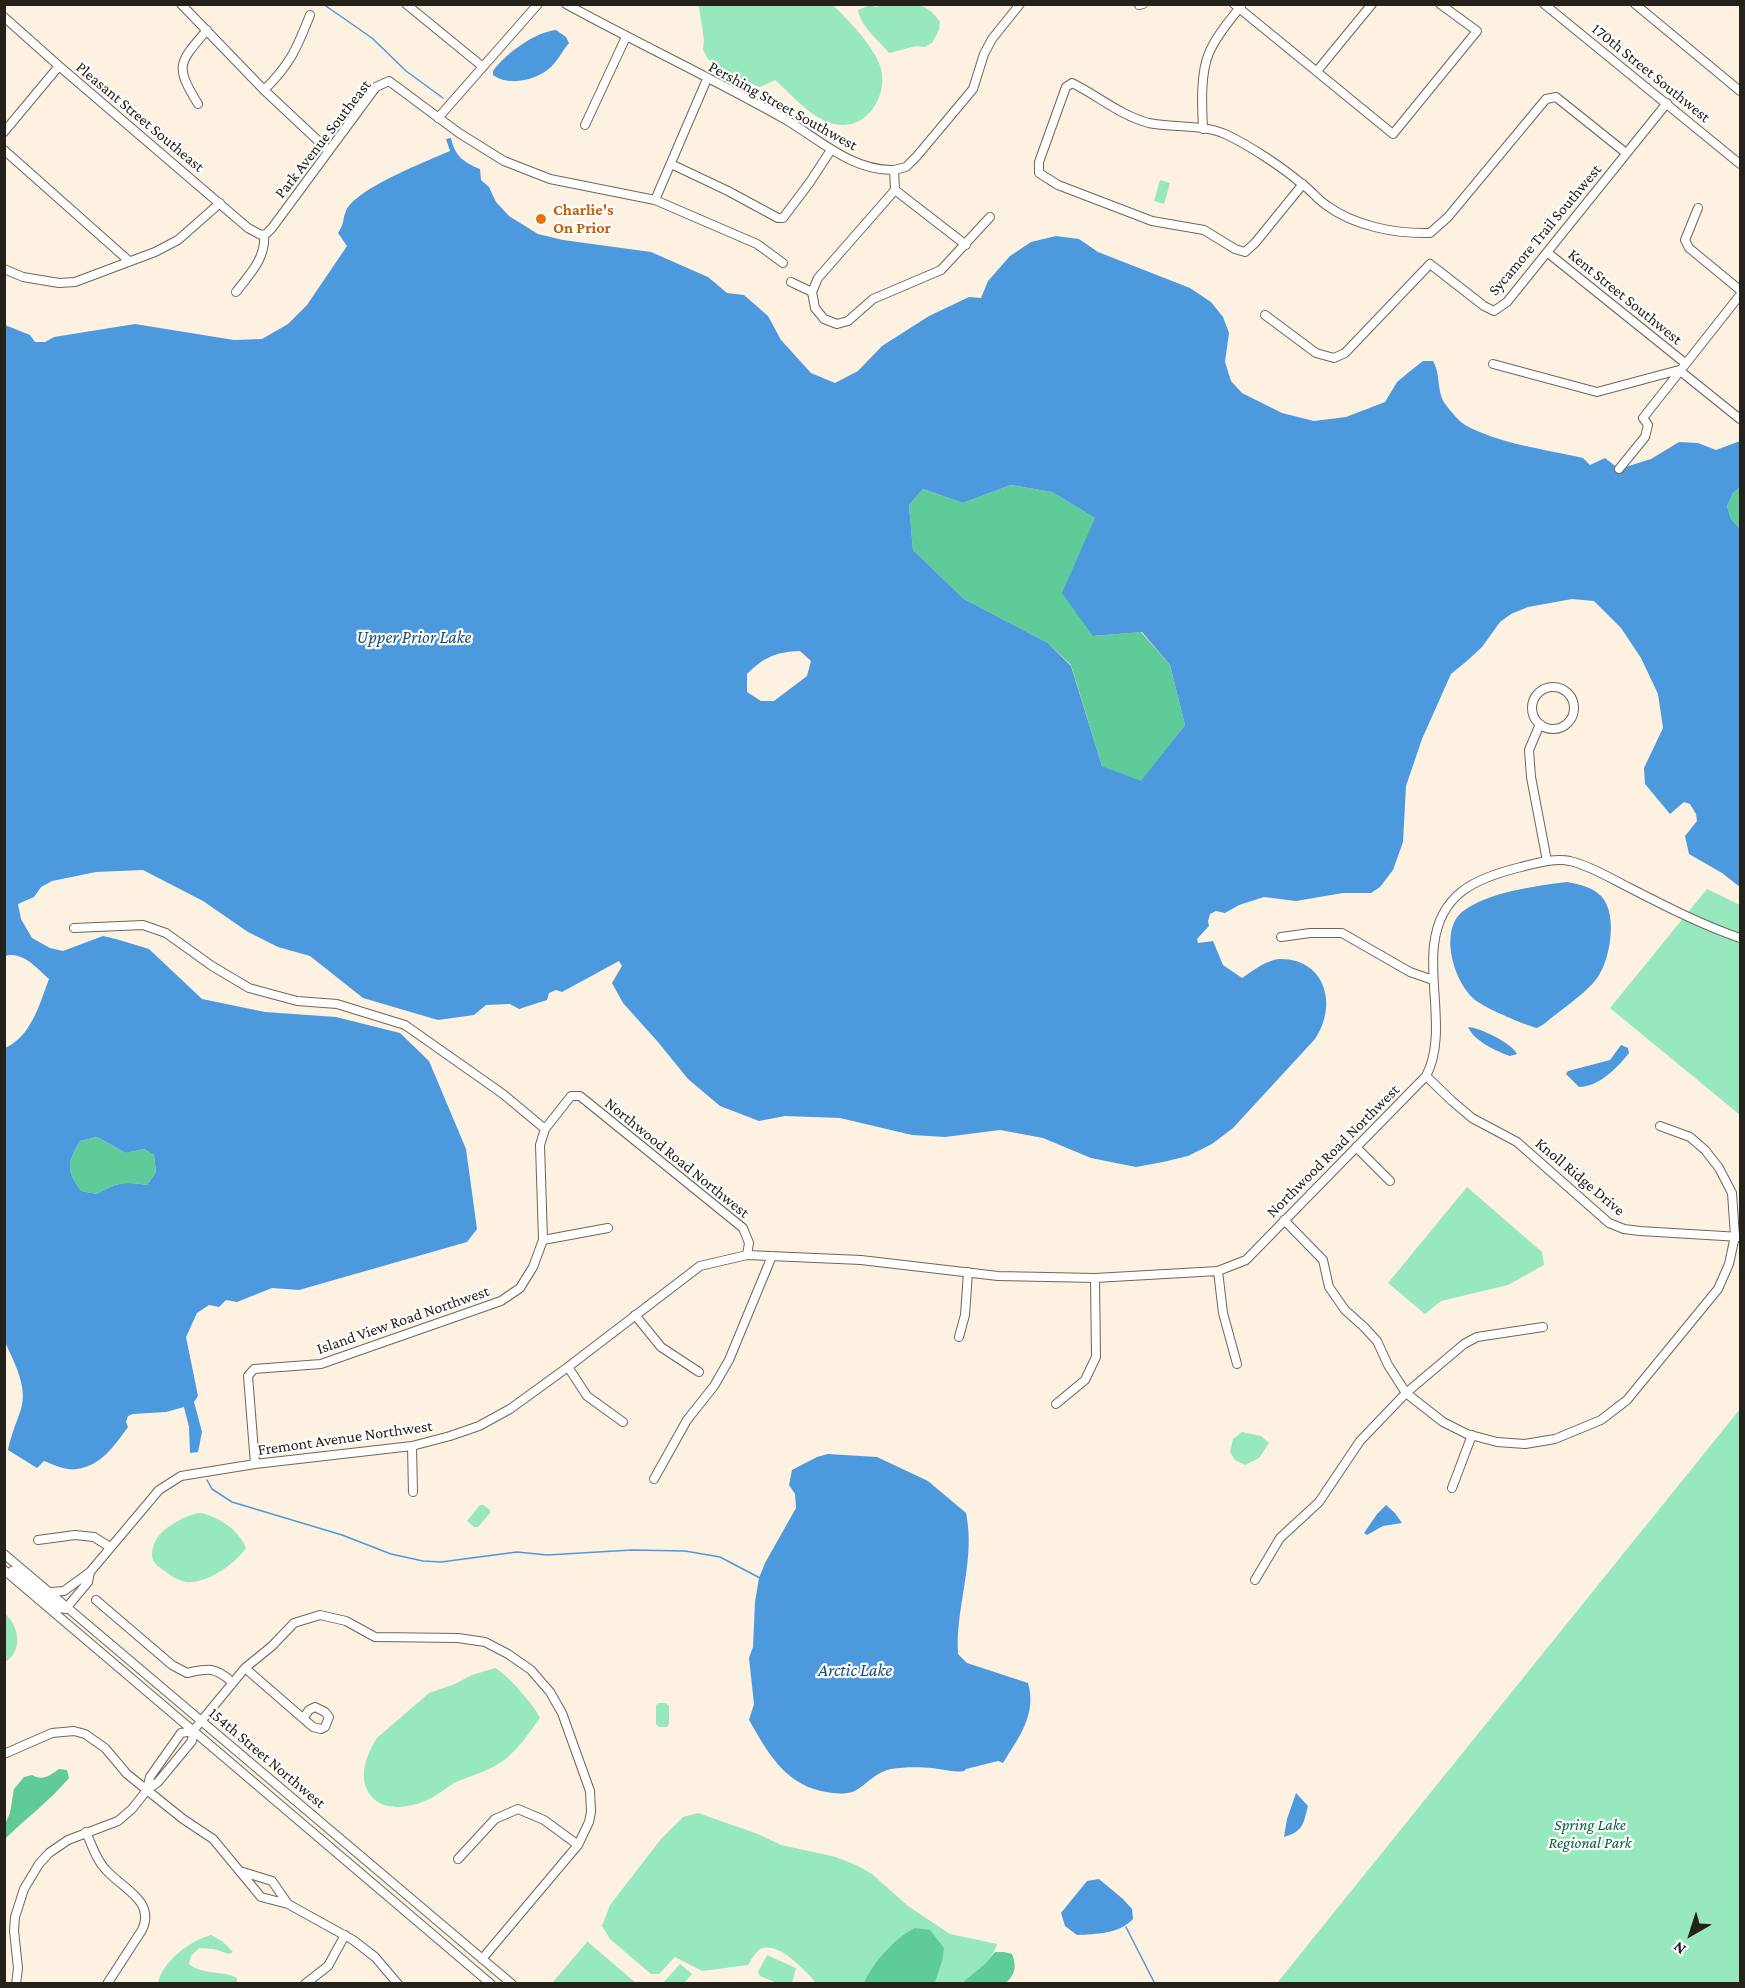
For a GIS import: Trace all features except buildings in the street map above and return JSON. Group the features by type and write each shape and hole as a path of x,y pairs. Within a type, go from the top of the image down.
{"street":[{"path":"181,4 264,90 328,150"},
{"path":"406,4 483,67"},
{"path":"538,4 438,118 504,161 550,179 655,200 757,244 783,263"},
{"name":"Pershing Street Southwest","path":"566,4 788,122 831,150 868,167 878,170 894,170"},
{"path":"990,217 941,270 873,299 849,321 837,324 824,319 815,308 812,292 818,278 895,190 894,170 906,167 917,156 973,89 984,54 992,39 1020,4"},
{"path":"1317,71 1372,4"},
{"path":"1203,129 1202,101 1208,54 1239,6 1393,134 1477,32 1440,4"},
{"name":"170th Street Southwest","path":"1544,4 1740,164"},
{"path":"1635,4 1740,91"},
{"path":"264,90 281,73 294,55 310,15"},
{"name":"Pleasant Street Southeast","path":"4,17 248,228 262,235"},
{"path":"198,104 185,83 182,71 184,56 207,30"},
{"path":"585,125 626,37"},
{"path":"4,132 59,66"},
{"path":"655,200 708,80"},
{"name":"Park Avenue Southeast","path":"236,292 261,259 265,245 262,235 272,228 376,87 389,81 438,118"},
{"path":"1303,184 1245,252 1234,249 1204,230 1152,221 1058,185 1039,173 1039,162 1066,87 1072,83 1148,123 1203,129 1225,134 1303,184 1327,206 1360,223 1412,234 1430,233 1448,217 1546,99 1556,97 1626,153"},
{"name":"Sycamore Trail Southwest","path":"1265,315 1316,353 1334,358 1345,353 1430,264 1484,306 1494,310 1507,302 1548,253 1667,103"},
{"path":"4,150 129,261"},
{"path":"671,164 778,218 783,218 831,150"},
{"path":"895,190 966,245"},
{"path":"4,269 23,277 59,283 75,282 155,252 178,240 220,203"},
{"path":"1698,208 1684,240 1689,248 1740,290"},
{"name":"Kent Street Southwest","path":"1548,253 1685,363"},
{"path":"791,282 812,292"},
{"path":"1619,469 1645,438 1648,425 1642,418 1740,295"},
{"path":"1493,364 1597,392 1679,370"},
{"name":"Kent Street Southwest","path":"1679,370 1740,419"},
{"path":"1549,687 1565,691 1572,699 1572,717 1564,726 1551,729 1540,724 1533,716 1534,697 1549,687"},
{"path":"1540,724 1529,750 1531,777 1547,861"},
{"name":"Northwood Road Northwest","path":"772,1256 861,1260 998,1276 1095,1278 1218,1271 1246,1260 1426,1076 1431,1066 1435,1045 1433,980 1434,945 1438,923 1449,904 1463,890 1481,878 1547,861 1569,861 1591,868 1713,929 1740,938"},
{"path":"74,928 143,925 166,933 212,966 249,988 297,1001 337,1004 405,1025 503,1094 545,1129"},
{"path":"1281,937 1310,933 1342,933 1410,972 1433,980"},
{"name":"Knoll Ridge Drive","path":"1426,1076 1472,1118 1518,1142 1609,1223 1624,1229 1738,1236"},
{"name":"Northwood Road Northwest","path":"571,1096 580,1096 743,1228 749,1243 747,1255"},
{"name":"Island View Road Northwest","path":"255,1464 248,1376 254,1369 321,1365 501,1301 520,1288 533,1267 543,1240 540,1144 545,1129 571,1096"},
{"path":"1284,1220 1323,1260 1329,1287 1345,1310 1377,1341 1388,1365 1406,1393 1443,1422 1472,1435 1497,1442 1525,1444 1555,1439 1601,1420 1627,1400 1718,1289 1730,1264 1738,1236 1732,1193 1719,1168 1705,1150 1689,1137 1660,1126"},
{"path":"1356,1147 1390,1181"},
{"path":"543,1240 608,1228"},
{"name":"Fremont Avenue Northwest","path":"51,1592 64,1591 90,1572 159,1490 167,1484 191,1473 411,1446 479,1426 510,1409 700,1266 747,1255 772,1256"},
{"path":"654,1479 687,1420 714,1386 729,1360 772,1256"},
{"path":"1218,1271 1223,1313 1236,1364"},
{"path":"959,1337 965,1316 968,1272"},
{"path":"1056,1404 1085,1380 1096,1357 1095,1278"},
{"path":"635,1315 661,1347 699,1372"},
{"path":"1255,1580 1280,1538 1319,1502 1360,1441 1406,1393 1464,1344 1477,1337 1543,1327"},
{"path":"568,1367 587,1395 623,1422"},
{"path":"1452,1488 1472,1435"},
{"path":"411,1446 413,1492"},
{"path":"38,1540 75,1535 94,1537 110,1548"},
{"name":"154th Street Northwest","path":"4,1554 69,1606 512,1983"},
{"path":"4,1568 24,1578 59,1608 66,1609 69,1606"},
{"name":"154th Street Northwest","path":"4,1568 491,1983"},
{"name":"Fremont Avenue Northwest","path":"69,1606 88,1582 90,1572"},
{"path":"96,1600 172,1665 188,1673 206,1668 219,1671 232,1682"},
{"path":"16,1983 18,1968 14,1931 15,1917 24,1889 39,1864 49,1853 68,1840 118,1821 132,1809 192,1741 193,1731 245,1668 272,1646 294,1623 320,1615 346,1622 375,1637 458,1638 484,1642 508,1654 531,1670 550,1692 562,1713 590,1791 589,1822 578,1845 482,1959"},
{"path":"245,1668 303,1717"},
{"path":"4,1754 52,1733 74,1731 96,1740 127,1774 213,1839 230,1861 242,1871 261,1897 288,1904 345,1935 375,1957 398,1983"},
{"path":"147,1790 150,1777 181,1733 193,1731"},
{"path":"458,1859 495,1819 518,1809 544,1820 578,1845"},
{"path":"86,1832 100,1863 141,1901 146,1916 142,1930 107,1983"},
{"path":"242,1871 272,1881 288,1904"},
{"path":"305,1983 328,1966 345,1935"}],"green space":[{"path":"887,4 917,5 929,10 940,22 939,30 932,43 925,47 916,46 889,53 866,28 858,10 870,5 876,7"},
{"path":"696,5 833,5 864,39 879,63 882,85 874,107 867,116 857,122 846,125 834,124 817,117 775,80 760,87 735,77 708,59 703,50 704,40 699,7"},
{"path":"1160,180 1170,183 1164,204 1154,201"},
{"path":"1011,485 1052,492 1095,518 1093,636 1141,632 1170,665 1185,725 1141,782 1102,766 1071,665 1048,643 964,599 913,550 909,505 923,489 963,503"},
{"path":"1740,487 1740,529 1731,519 1727,506 1733,493"},
{"path":"1707,889 1740,905 1740,1115 1610,1008"},
{"path":"97,1137 126,1153 144,1149 154,1155 156,1172 147,1185 121,1184 97,1194 81,1191 71,1172 71,1161 80,1141"},
{"path":"1467,1187 1542,1252 1544,1265 1508,1285 1441,1301 1425,1314 1388,1283"},
{"name":"Spring Lake Regional Park","path":"1740,1409 1740,1983 1277,1983"},
{"path":"1242,1432 1261,1436 1269,1443 1259,1458 1245,1465 1235,1460 1230,1452 1233,1439"},
{"path":"480,1505 490,1510 490,1513 478,1527 474,1527 467,1521"},
{"path":"201,1513 228,1525 243,1541 246,1548 235,1560 215,1575 200,1581 181,1581 155,1564 152,1554 154,1544 167,1528 185,1517"},
{"path":"5,1614 14,1626 17,1646 5,1663"},
{"path":"495,1668 520,1691 540,1718 519,1746 499,1764 454,1783 426,1801 395,1807 377,1801 365,1784 364,1772 369,1753 378,1737 429,1693"},
{"path":"666,1703 669,1706 667,1727 659,1727 656,1724 656,1705"},
{"path":"59,1769 67,1770 69,1778 5,1839 5,1824 10,1813 14,1789 24,1777 32,1775 39,1778 46,1777"},
{"path":"698,1813 758,1834 781,1845 836,1857 858,1866 872,1874 908,1906 950,1934 997,1944 995,1949 979,1971 957,1984 935,1983 942,1962 890,1946 864,1983 817,1984 786,1954 770,1948 758,1951 748,1965 702,1971 675,1957 659,1974 651,1974 610,1939 602,1926 610,1905 661,1839 683,1817"},
{"path":"915,1928 930,1930 944,1948 935,1983 864,1983 885,1951"},
{"path":"211,1935 222,1941 233,1952 229,1954 214,1949 199,1948 191,1956 189,1964 200,1970 237,1978 237,1983 158,1983 165,1967 178,1953"},
{"path":"588,1942 636,1983 552,1983"},
{"path":"995,1952 1012,1954 1014,1970 1006,1983 962,1983 985,1964"},
{"path":"767,1955 796,1968 792,1983 777,1983 760,1976 758,1972"},
{"path":"680,1964 692,1974 684,1983 663,1983"}],"water":[{"path":"556,30 566,37 569,43 546,71 531,78 515,81 507,81 493,75 498,64 521,45 539,35"},
{"name":"Upper Prior Lake","path":"451,138 461,158 480,169 481,180 489,187 496,202 509,216 538,234 563,240 651,252 708,277 727,293 744,295 768,316 781,340 811,373 835,383 858,371 882,346 929,316 969,297 981,298 988,281 1010,256 1031,242 1056,236 1079,239 1098,252 1190,288 1211,302 1223,317 1229,333 1225,362 1231,381 1242,393 1282,413 1314,421 1346,417 1385,402 1397,382 1423,361 1433,361 1443,400 1465,425 1507,441 1583,458 1590,465 1605,458 1619,469 1651,459 1679,442 1698,443 1716,450 1740,441 1740,487 1733,493 1727,506 1731,519 1740,529 1740,887 1722,873 1689,854 1685,836 1697,821 1690,804 1684,802 1670,814 1645,784 1644,768 1663,728 1658,694 1641,658 1621,628 1594,601 1572,599 1528,607 1511,614 1500,622 1482,647 1451,674 1422,739 1406,786 1403,842 1393,870 1380,887 1371,893 1343,893 1296,901 1264,897 1239,905 1225,913 1216,911 1210,914 1209,926 1197,939 1198,943 1213,941 1223,965 1242,978 1255,969 1279,959 1295,961 1308,966 1323,986 1326,1012 1315,1039 1233,1128 1212,1144 1188,1156 1163,1162 1136,1167 1091,1158 1043,1138 1000,1130 945,1137 912,1135 840,1118 785,1116 759,1121 720,1106 688,1079 623,1003 612,983 622,966 619,961 562,992 556,990 549,993 547,1000 519,1009 510,1004 486,1005 474,1015 438,1020 363,998 310,956 278,947 248,932 203,901 143,870 96,872 52,881 41,887 34,897 18,904 21,919 32,938 50,948 63,951 103,936 116,939 149,949 202,999 265,1012 336,1017 400,1033 429,1061 466,1149 477,1229 467,1242 299,1290 272,1288 237,1302 226,1300 219,1307 209,1305 197,1313 186,1337 198,1396 194,1402 202,1432 198,1452 190,1453 189,1427 184,1407 166,1412 128,1416 126,1422 128,1427 112,1447 100,1459 86,1467 69,1469 44,1461 37,1468 8,1450 21,1409 23,1392 16,1366 5,1342 5,1048 14,1043 28,1028 49,979 23,958 5,956 5,325 30,335 35,342 135,324 234,340 262,339 288,324 307,305 347,246 338,233 346,211 352,203 393,176 450,151 446,139","holes":["1011,485 1052,492 1095,518 1062,593 1093,636 1142,632 1170,665 1185,725 1141,781 1102,766 1071,666 1048,643 964,599 913,550 909,505 923,489 963,503","800,651 811,661 807,676 774,701 761,701 747,692 747,674 753,668 771,656","97,1137 126,1153 144,1149 154,1155 156,1172 147,1185 121,1184 97,1194 81,1191 70,1166 80,1141"]},
{"path":"1567,882 1593,890 1607,904 1610,915 1610,939 1600,974 1577,998 1537,1028 1506,1017 1478,1002 1462,984 1452,959 1451,932 1455,921 1462,912 1485,899 1512,891"},
{"path":"1468,1027 1495,1037 1517,1054 1510,1056 1492,1048 1475,1037"},
{"path":"1621,1045 1628,1048 1629,1053 1614,1070 1594,1084 1579,1087 1566,1074 1568,1071 1610,1060"},
{"name":"Arctic Lake","path":"828,1454 877,1457 928,1481 966,1513 969,1549 959,1619 958,1654 967,1663 1028,1683 1030,1694 1025,1725 1003,1763 998,1761 964,1771 922,1767 891,1769 852,1792 840,1794 808,1787 796,1780 786,1773 762,1743 749,1720 754,1704 749,1658 753,1647 755,1602 759,1578 796,1508 795,1494 789,1485 792,1470"},
{"path":"1386,1505 1402,1523 1383,1526 1367,1535 1364,1533 1377,1514"},
{"path":"1296,1793 1308,1806 1305,1818 1299,1829 1284,1837 1287,1819"},
{"path":"1099,1879 1132,1909 1133,1919 1114,1930 1077,1935 1065,1926 1061,1913 1087,1881"}],"waterway":[{"path":"323,4 372,38 406,71 443,98"},
{"path":"207,1480 212,1489 232,1502 342,1535 391,1554 423,1561 441,1562 517,1552 547,1555 632,1550 685,1551 720,1557 760,1578"},
{"path":"1126,1927 1155,1984"}],"place":[{"name":"Charlie's On Prior","path":"541,219"}]}
